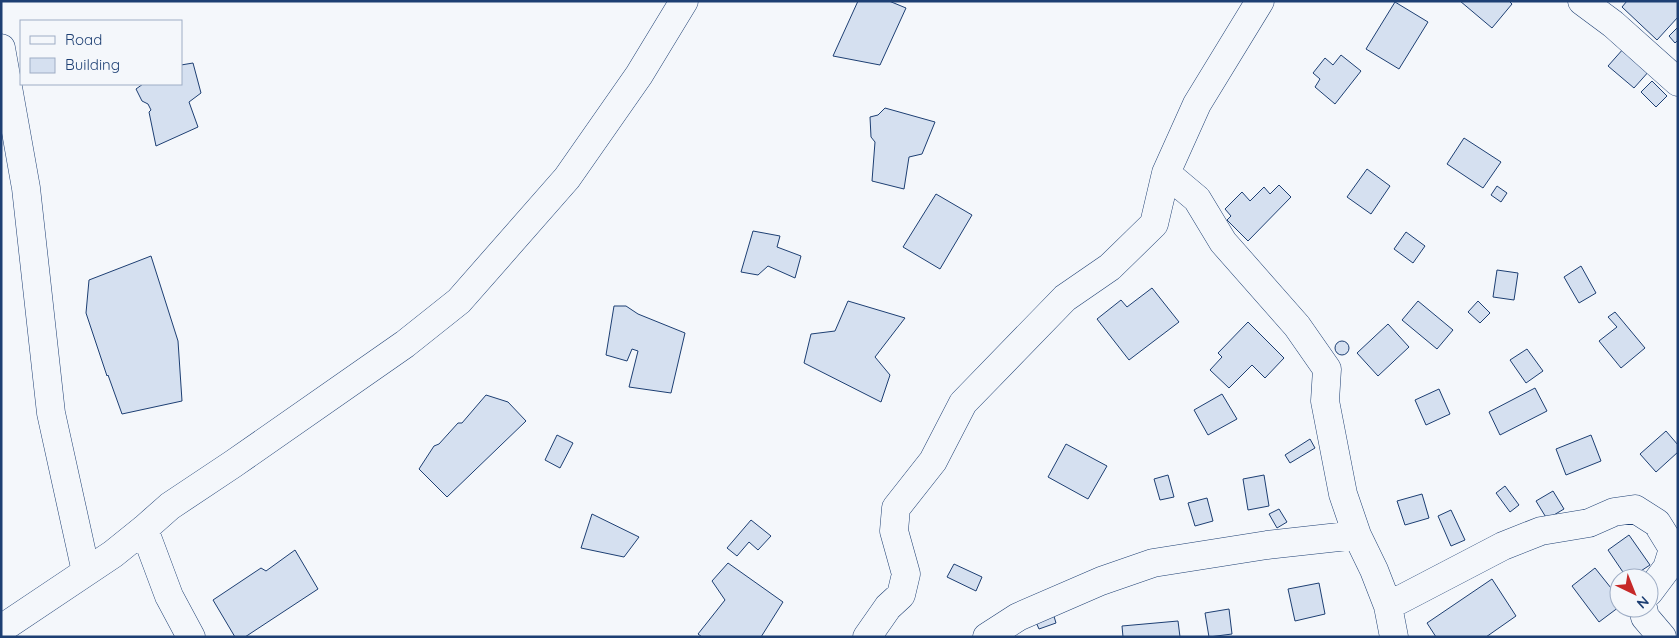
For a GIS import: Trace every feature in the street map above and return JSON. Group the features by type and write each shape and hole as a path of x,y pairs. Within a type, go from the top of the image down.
{"street":[{"path":"1,629 113,554 170,506 405,344 459,301 567,178 639,75 684,1"},
{"path":"867,637 888,607 902,595 906,574 894,531 896,508 933,461 963,404 1065,298 1110,267 1154,224 1166,173 1197,104 1260,1"},
{"path":"1582,1 1612,24 1678,82"},
{"path":"1,48 26,188 51,413 86,572"},
{"path":"1166,173 1197,199 1223,242 1297,326 1327,369 1325,401 1343,494 1357,535 1374,570 1388,606 1394,637"},
{"path":"1388,606 1503,546 1541,531 1589,523 1614,512 1635,509 1657,523 1676,547 1667,568 1659,579"},
{"path":"144,529 169,596 191,637"},
{"path":"986,637 1018,617 1101,581 1153,563 1267,544 1357,535"},
{"path":"1646,618 1662,637"}],"building":[{"path":"858,1 889,1 906,8 880,65 833,56"},
{"path":"1460,1 1509,1 1512,4 1492,28"},
{"path":"1627,1 1678,1 1678,17 1657,40 1622,7"},
{"path":"1395,2 1428,22 1399,69 1366,49"},
{"path":"1678,27 1678,40 1675,43 1669,36"},
{"path":"1624,48 1650,70 1634,88 1608,66"},
{"path":"1341,55 1361,71 1335,104 1315,87 1320,79 1313,73 1325,58 1333,65"},
{"path":"193,63 201,93 189,102 198,127 156,146 149,112 151,110 148,104 142,101 136,89 142,85 182,85 182,65"},
{"path":"1652,81 1667,96 1656,107 1641,92"},
{"path":"885,108 935,122 922,154 909,157 904,189 872,181 875,142 871,137 870,117 878,115"},
{"path":"1464,138 1501,162 1483,188 1447,164"},
{"path":"1367,169 1390,186 1371,214 1347,197"},
{"path":"1279,185 1291,197 1248,241 1227,220 1231,216 1225,209 1242,192 1250,201 1264,187 1270,194"},
{"path":"1497,186 1507,193 1501,202 1491,195"},
{"path":"936,194 972,215 940,269 903,247"},
{"path":"753,231 780,236 777,247 801,256 795,278 768,266 758,275 741,272"},
{"path":"1406,232 1425,246 1413,263 1394,249"},
{"path":"151,256 178,341 182,401 122,414 86,313 89,280"},
{"path":"1581,266 1596,293 1579,303 1564,277"},
{"path":"1497,270 1518,273 1514,300 1493,297"},
{"path":"1152,288 1179,322 1129,360 1097,319 1121,300 1127,307"},
{"path":"848,301 905,318 875,357 890,375 881,402 804,363 811,334 835,331"},
{"path":"1418,301 1453,330 1437,349 1402,320"},
{"path":"1478,301 1490,313 1480,323 1468,312"},
{"path":"614,306 626,306 638,314 685,333 671,393 629,387 638,351 632,349 627,361 606,355"},
{"path":"1615,312 1645,348 1621,368 1599,341 1617,327 1608,317"},
{"path":"1248,322 1284,358 1265,378 1252,365 1229,388 1210,370 1222,357 1218,353"},
{"path":"1388,324 1409,347 1378,376 1357,353"},
{"path":"1339,341 1345,341 1349,348 1345,355 1339,355 1335,351 1335,345"},
{"path":"1527,349 1543,371 1526,383 1510,360"},
{"path":"1535,388 1547,411 1500,435 1489,412"},
{"path":"1439,389 1450,414 1426,425 1415,400"},
{"path":"1222,394 1237,419 1208,435 1194,410"},
{"path":"486,395 508,402 526,421 447,497 419,469 434,446 439,444 458,423 462,423"},
{"path":"1666,431 1678,445 1678,452 1656,472 1640,454"},
{"path":"557,435 573,443 560,468 545,460"},
{"path":"1591,435 1601,461 1566,475 1556,449"},
{"path":"1310,439 1315,448 1290,463 1285,455"},
{"path":"1066,444 1107,466 1088,499 1048,477"},
{"path":"1168,475 1174,497 1160,500 1154,479"},
{"path":"1264,475 1269,506 1248,510 1243,479"},
{"path":"1505,486 1519,505 1510,512 1496,493"},
{"path":"1553,491 1564,509 1547,519 1536,501"},
{"path":"1422,494 1429,518 1405,525 1397,501"},
{"path":"1207,498 1213,521 1195,526 1188,503"},
{"path":"1279,509 1287,522 1277,528 1269,514"},
{"path":"1451,510 1465,540 1451,546 1438,516"},
{"path":"592,514 639,537 624,557 581,548"},
{"path":"751,520 771,536 758,550 749,542 737,556 727,548"},
{"path":"1629,535 1650,565 1645,568 1620,568 1608,550"},
{"path":"295,550 318,589 245,637 235,637 213,600 261,568 266,571"},
{"path":"728,563 783,602 761,637 702,637 698,634 725,600 712,581"},
{"path":"954,564 982,577 976,591 947,577"},
{"path":"1595,568 1609,586 1609,614 1599,622 1572,586"},
{"path":"1492,579 1516,616 1486,637 1436,637 1427,623"},
{"path":"1319,583 1325,614 1295,621 1288,589"},
{"path":"1229,609 1232,634 1209,637 1205,613"},
{"path":"1053,613 1056,623 1039,629 1035,620"},
{"path":"1178,621 1180,637 1123,637 1122,626"}]}
